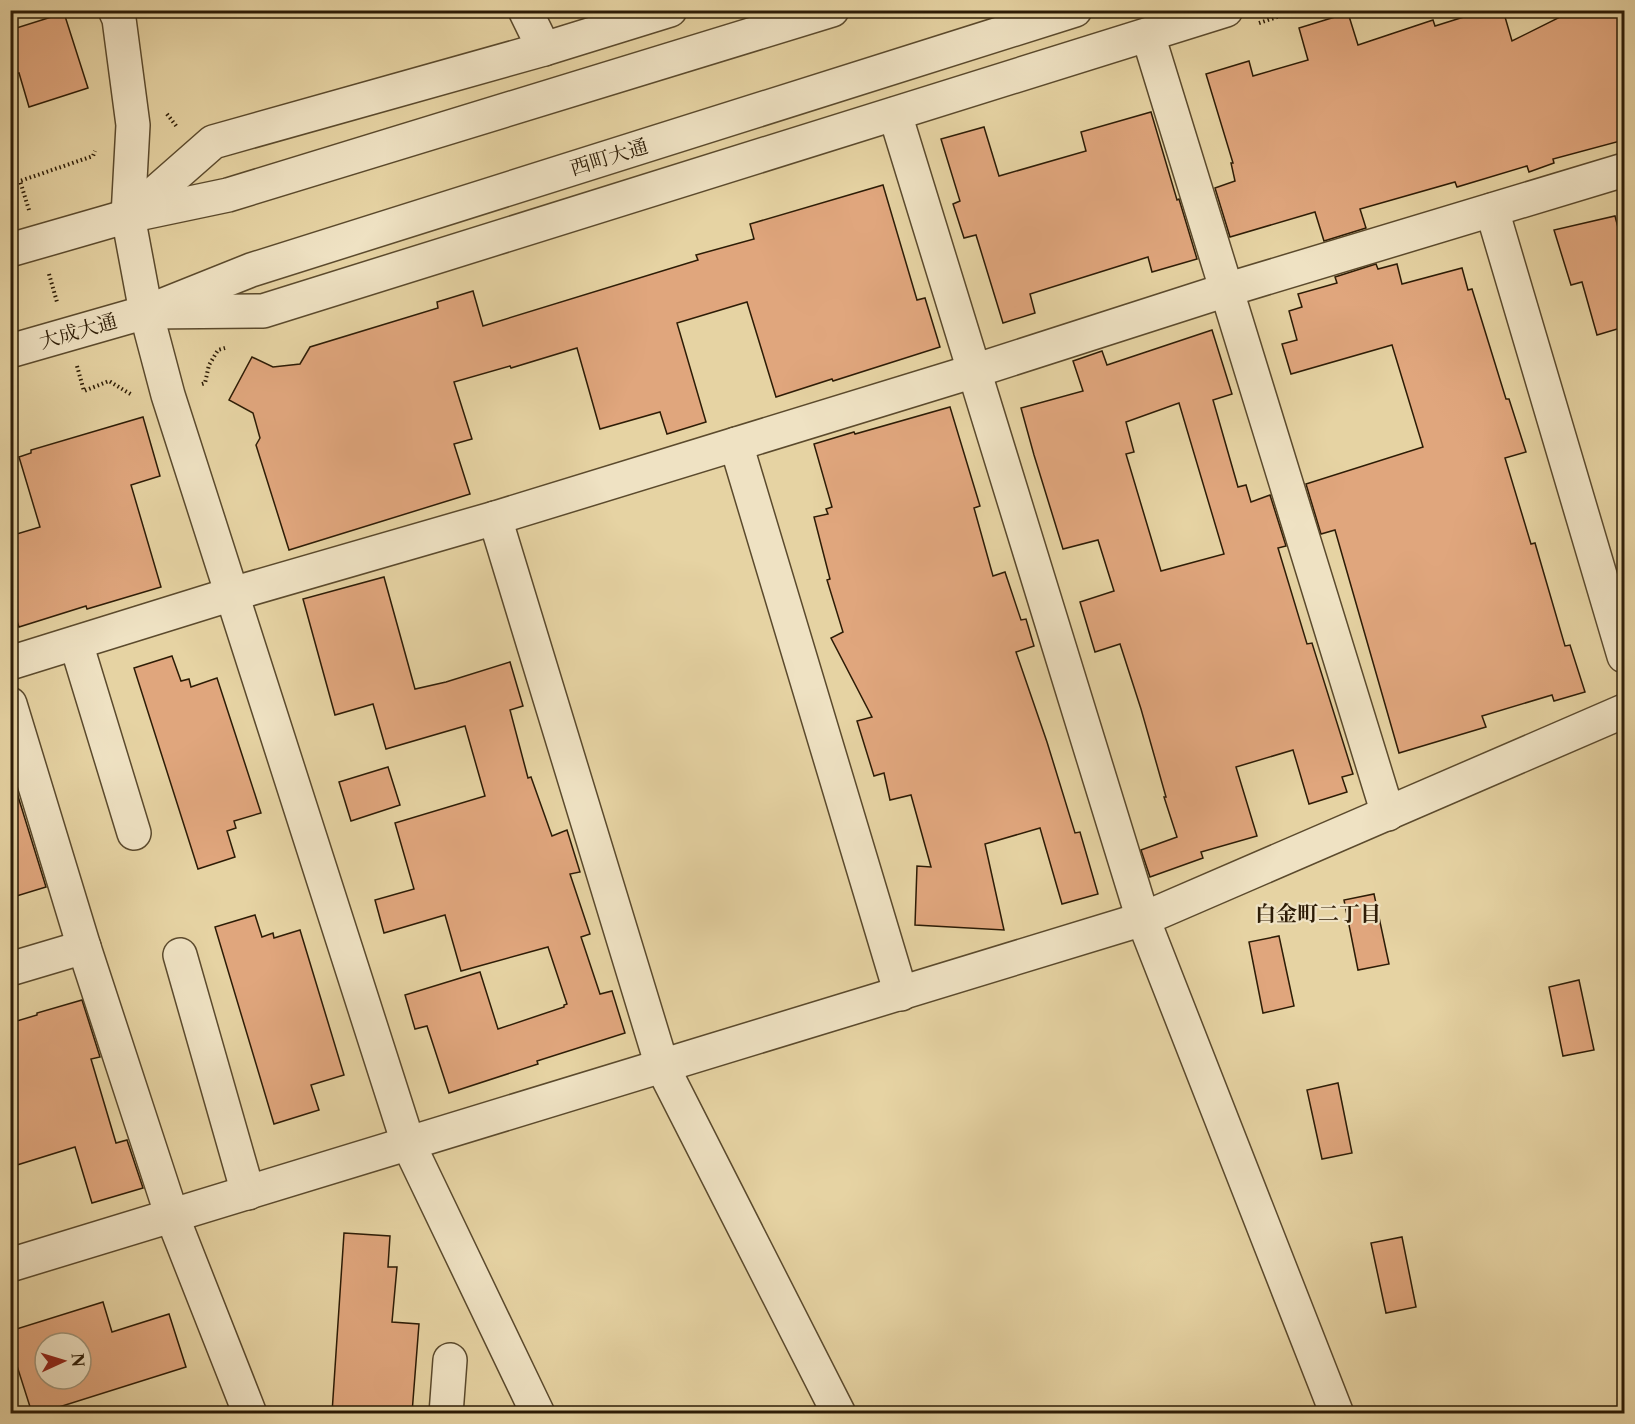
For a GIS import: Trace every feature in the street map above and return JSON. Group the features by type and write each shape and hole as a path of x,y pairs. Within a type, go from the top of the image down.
{"street":[{"path":"116,10 133,124 128,216 146,312 168,395 408,1143 538,1413"},
{"path":"525,10 544,49"},
{"path":"128,216 213,142 544,49 670,10"},
{"path":"10,250 128,216 228,195 832,10"},
{"name":"西町大通","path":"146,312 251,270 1075,10"},
{"path":"146,312 264,311 1226,10"},
{"path":"1148,35 1388,814"},
{"path":"895,114 1143,920 1337,1413"},
{"path":"10,663 232,594 495,518 974,371 1226,290 1624,170"},
{"path":"1492,210 1624,656"},
{"name":"大成大通","path":"10,351 146,312"},
{"path":"736,444 901,994"},
{"path":"495,518 662,1066 838,1413"},
{"path":"76,642 134,833"},
{"path":"10,704 84,947 172,1216 250,1413"},
{"path":"10,1265 1143,920 1624,711"},
{"path":"10,969 84,947"},
{"path":"180,955 248,1193"},
{"path":"446,1413 450,1360"}],"building":[{"path":"1486,10 1503,10 1512,41 1574,10 1624,10 1624,140 1553,159 1554,163 1529,172 1527,166 1457,187 1455,182 1360,209 1366,228 1324,241 1315,212 1230,237 1215,188 1235,181 1231,163 1233,163 1206,74 1249,61 1253,76 1308,60 1299,28 1348,13 1358,45 1433,20 1435,26"},
{"path":"64,13 88,88 29,107 19,73 10,75 10,30"},
{"path":"1151,112 1197,259 1152,272 1148,257 1030,294 1035,313 1003,323 976,235 964,238 953,204 960,201 941,139 984,127 999,176 1086,151 1081,132"},
{"path":"883,185 917,300 925,298 940,347 776,397 747,302 677,323 706,422 667,434 660,412 600,429 577,348 454,382 472,439 454,444 470,494 289,550 256,445 260,438 253,413 229,400 252,357 273,367 300,364 310,347 438,308 437,302 473,291 483,326 698,260 696,255 754,239 750,224"},
{"path":"1615,216 1624,251 1624,327 1597,335 1582,282 1571,285 1554,230"},
{"path":"1376,264 1378,269 1397,264 1402,284 1462,268 1468,290 1472,289 1506,399 1509,399 1526,452 1505,458 1531,544 1535,543 1565,646 1570,645 1585,692 1554,701 1552,695 1482,716 1486,727 1399,753 1335,530 1321,534 1306,484 1423,447 1392,345 1291,374 1282,344 1297,340 1289,311 1302,307 1298,294 1337,283 1335,277"},
{"path":"1212,330 1232,394 1213,400 1238,487 1246,485 1251,502 1270,495 1286,546 1278,548 1307,644 1312,643 1353,774 1342,777 1347,792 1309,804 1293,750 1236,767 1257,836 1201,852 1203,858 1150,877 1141,850 1177,837 1120,644 1095,652 1080,602 1114,591 1098,540 1063,549 1021,408 1083,391 1073,361 1102,351 1107,365","holes":["1179,403 1224,554 1161,571 1126,454 1134,452 1126,422"]},
{"path":"950,407 980,506 974,508 993,576 1005,572 1021,620 1026,619 1034,646 1016,652 1075,833 1080,832 1098,894 1062,904 1040,828 985,844 1004,930 915,925 917,866 931,867 911,795 890,800 884,773 874,776 857,721 872,717 831,638 843,632 827,580 830,579 814,517 828,514 826,509 832,507 814,444"},
{"path":"143,417 160,476 131,485 161,587 87,609 86,606 19,627 10,601 10,536 40,527 19,457 31,453 31,450"},
{"path":"384,577 415,689 510,662 523,706 510,710 528,778 531,777 552,836 567,830 580,872 570,874 590,934 581,937 600,994 612,991 625,1033 537,1061 538,1064 449,1093 427,1026 415,1029 405,995 480,972 498,1029 567,1004 548,947 461,971 445,915 384,933 375,900 414,889 395,823 485,796 465,726 386,749 373,704 335,715 303,599"},
{"path":"172,656 181,681 189,679 191,687 217,678 261,813 234,821 236,828 227,831 235,857 198,869 134,668"},
{"path":"388,767 400,805 351,821 339,782"},
{"path":"17,793 46,887 10,898 10,794"},
{"path":"1374,894 1389,964 1358,970 1344,900"},
{"path":"255,915 262,937 273,933 274,938 300,930 344,1075 311,1085 319,1110 274,1124 215,927"},
{"path":"1279,936 1294,1006 1263,1013 1249,942"},
{"path":"1579,980 1594,1050 1563,1056 1549,987"},
{"path":"82,1000 100,1057 91,1059 116,1143 127,1140 143,1188 92,1203 75,1147 17,1165 10,1144 10,1023"},
{"path":"1338,1083 1352,1153 1322,1159 1307,1090"},
{"path":"344,1233 390,1236 388,1267 397,1267 392,1322 419,1324 412,1413 332,1413"},
{"path":"1402,1237 1416,1307 1386,1313 1371,1243"},
{"path":"103,1302 112,1332 169,1314 186,1367 40,1413 32,1413 10,1344 10,1331"}],"district":[{"name":"白金町二丁目","path":"1318,913"}]}
